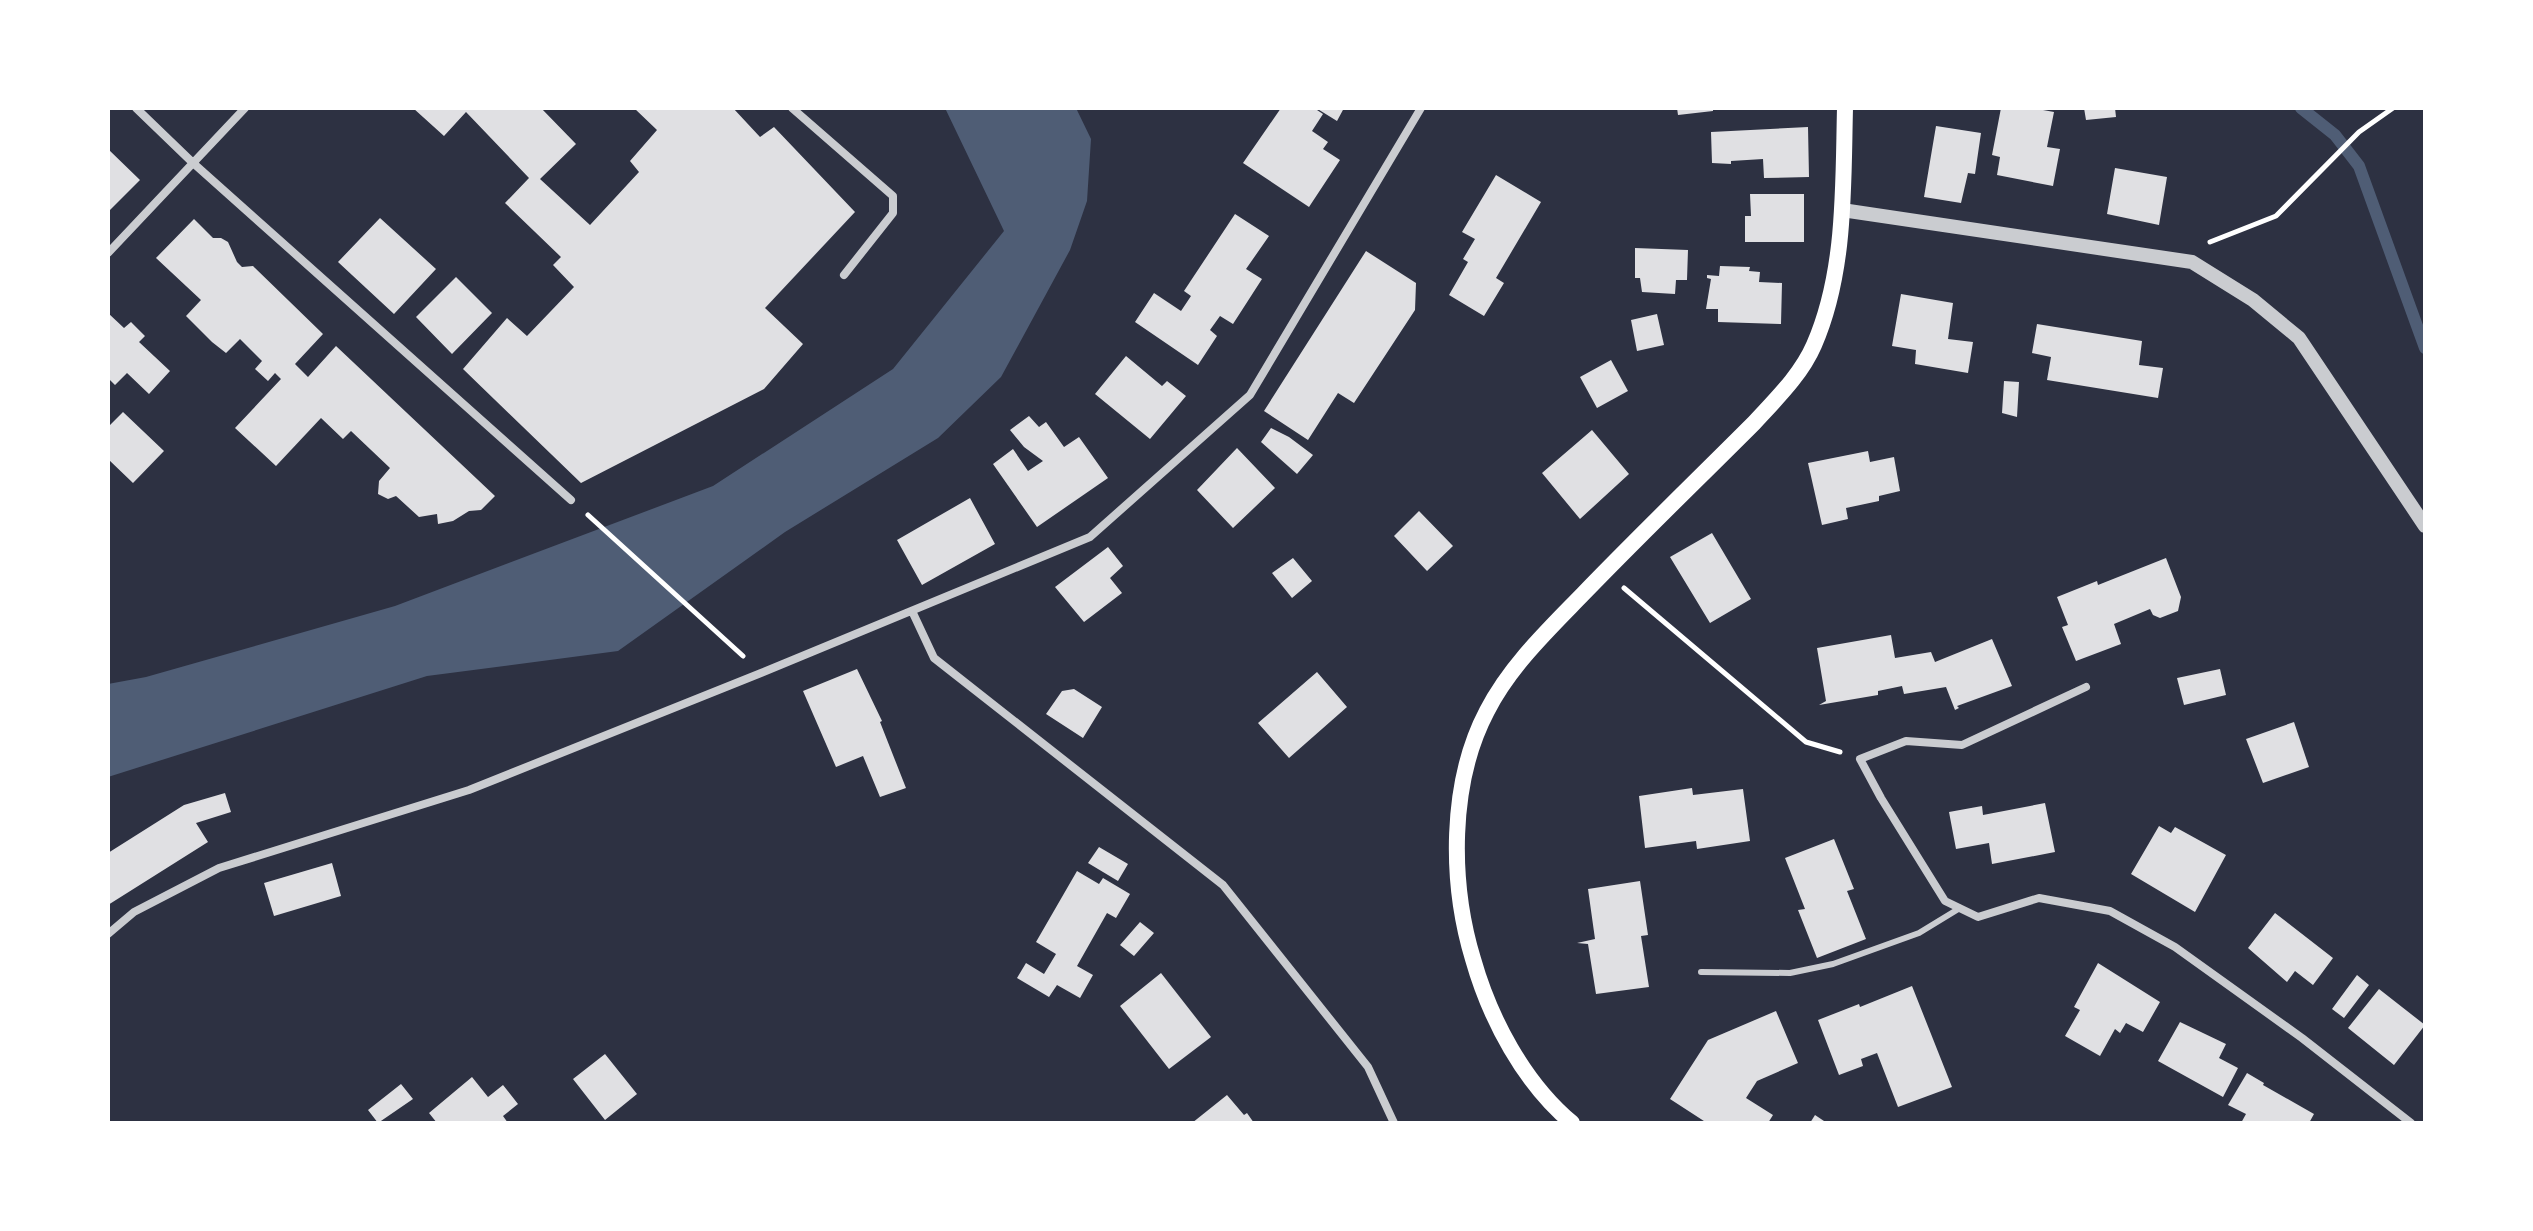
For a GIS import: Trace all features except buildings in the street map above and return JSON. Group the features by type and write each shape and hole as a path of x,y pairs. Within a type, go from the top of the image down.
{"main road":[{"path":"1572,1123 1533,1083 1507,1040 1479,981 1464,929 1458,868 1459,816 1467,763 1486,711 1523,656 1754,423 1796,373 1813,347 1829,304 1842,210 1845,108"}],"street":[{"path":"136,108 192,162 571,500"},
{"path":"108,253 245,108"},
{"path":"792,108 893,196 893,213 844,275"},
{"path":"108,934 134,912 219,868 469,790 1090,537 1250,395 1421,108"},
{"path":"1842,210 2192,262 2253,300 2299,338 2425,526"},
{"path":"912,611 934,658 1223,885 1368,1067 1394,1123"},
{"path":"2086,687 1962,745 1906,741 1860,759 1945,901 1978,917 2039,898 2110,911 2175,947 2302,1038 2411,1123"}],"lane":[{"path":"1701,972 1790,973 1833,964 1919,933 1960,908"}],"path":[{"path":"2192,262 2199,246 2276,216 2359,132 2393,108"},
{"path":"593,519 742,656"},
{"path":"1605,571 1806,742 1860,759"}],"water":[{"path":"945,108 1076,108 1091,139 1087,201 1070,250 1001,377 938,438 785,532 618,651 427,676 108,777 108,684 146,677 395,606 713,486 893,369 1004,231"}],"waterway":[{"path":"2301,108 2335,135 2359,166 2425,348"}]}
